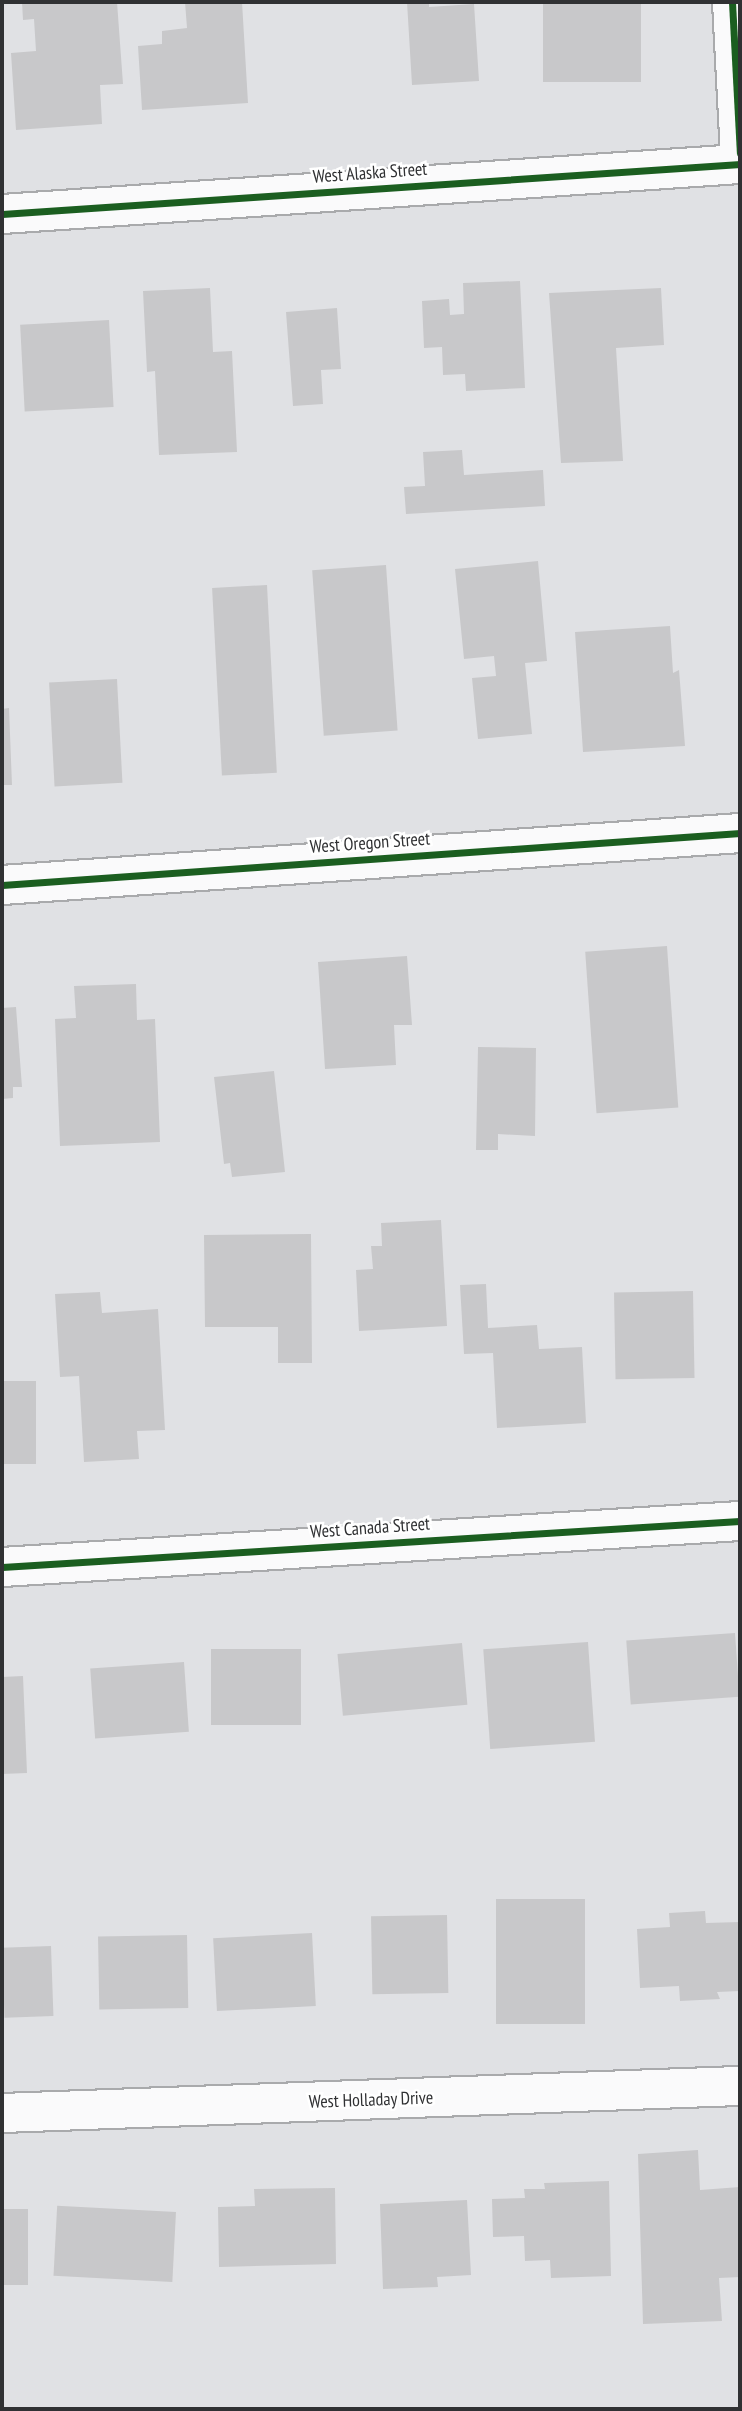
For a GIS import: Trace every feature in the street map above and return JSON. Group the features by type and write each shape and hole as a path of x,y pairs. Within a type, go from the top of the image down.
{"street":[{"path":"732,2 740,153"},
{"name":"West Alaska Street","path":"2,215 740,164"},
{"name":"West Oregon Street","path":"2,885 740,833"},
{"name":"West Canada Street","path":"2,1567 740,1521"},
{"name":"West Holladay Drive","path":"2,2113 740,2086"}],"building":[{"path":"22,2 117,2 123,84 100,85 102,124 16,130 11,53 36,51 34,19 23,20"},
{"path":"185,2 242,2 248,103 142,110 138,46 162,44 162,31 187,28"},
{"path":"407,2 429,2 429,7 474,4 479,81 412,85"},
{"path":"543,2 641,2 641,82 543,82"},
{"path":"520,281 525,388 466,391 465,374 443,375 442,347 424,348 422,301 449,299 450,315 464,314 463,283"},
{"path":"210,288 213,352 232,351 237,452 159,455 155,371 147,372 143,291"},
{"path":"661,288 664,345 616,348 623,461 561,463 549,293"},
{"path":"337,308 341,369 321,370 323,404 293,406 286,312"},
{"path":"109,320 114,407 25,412 20,325"},
{"path":"462,450 464,475 543,470 545,506 406,514 404,487 425,486 423,452"},
{"path":"538,561 547,661 525,663 532,734 478,739 472,678 496,676 494,656 464,659 455,569"},
{"path":"386,565 398,731 324,736 312,570"},
{"path":"267,585 277,773 222,776 212,588"},
{"path":"670,626 673,673 679,670 685,746 583,752 575,632"},
{"path":"117,679 122,783 55,786 49,683"},
{"path":"9,708 12,785 2,785 2,709"},
{"path":"667,946 678,1108 597,1113 585,952"},
{"path":"407,956 412,1025 394,1025 396,1065 325,1069 318,962"},
{"path":"136,984 137,1020 155,1019 160,1142 60,1146 55,1019 76,1018 74,986"},
{"path":"16,1007 22,1087 13,1087 13,1098 2,1099 2,1008"},
{"path":"478,1047 536,1048 535,1136 498,1134 498,1150 476,1150"},
{"path":"274,1071 285,1172 232,1177 230,1163 224,1164 214,1077"},
{"path":"441,1220 447,1326 359,1331 356,1270 373,1269 371,1246 382,1246 381,1223"},
{"path":"311,1234 312,1363 278,1363 278,1327 205,1327 204,1235"},
{"path":"486,1284 488,1328 537,1325 539,1349 582,1347 586,1423 497,1428 493,1353 464,1354 460,1285"},
{"path":"693,1291 695,1378 616,1379 614,1292"},
{"path":"100,1292 102,1313 158,1309 165,1430 137,1431 139,1459 84,1462 79,1376 60,1377 55,1294"},
{"path":"2,1381 36,1381 36,1464 2,1464"},
{"path":"735,1633 739,1697 631,1704 626,1641"},
{"path":"588,1642 595,1742 490,1749 483,1649"},
{"path":"462,1643 467,1705 343,1716 337,1654"},
{"path":"211,1649 301,1649 301,1725 211,1725"},
{"path":"184,1662 189,1732 95,1738 90,1669"},
{"path":"23,1676 27,1773 2,1774 2,1677"},
{"path":"496,1899 585,1899 585,2024 496,2024"},
{"path":"705,1911 706,1923 740,1922 740,1991 717,1992 720,1999 680,2001 679,1986 640,1988 637,1929 670,1927 669,1913"},
{"path":"447,1915 448,1993 372,1994 371,1916"},
{"path":"312,1933 316,2006 217,2011 213,1938"},
{"path":"187,1935 188,2008 99,2010 98,1937"},
{"path":"51,1946 53,2016 4,2018 2,1948"},
{"path":"698,2150 700,2190 740,2187 740,2277 719,2278 722,2321 643,2324 638,2154"},
{"path":"609,2181 611,2276 551,2278 550,2260 525,2261 524,2236 493,2237 492,2199 525,2198 524,2189 545,2189 544,2183"},
{"path":"335,2188 336,2264 219,2267 218,2207 255,2206 254,2189"},
{"path":"467,2200 471,2275 437,2277 438,2287 383,2289 380,2204"},
{"path":"57,2206 176,2212 172,2282 53,2276"},
{"path":"2,2209 28,2209 28,2285 2,2285"}],"cycle path":[{"path":"732,2 740,153"},
{"path":"2,214 740,164"},
{"path":"2,885 740,833"},
{"path":"2,1567 740,1521"}]}
